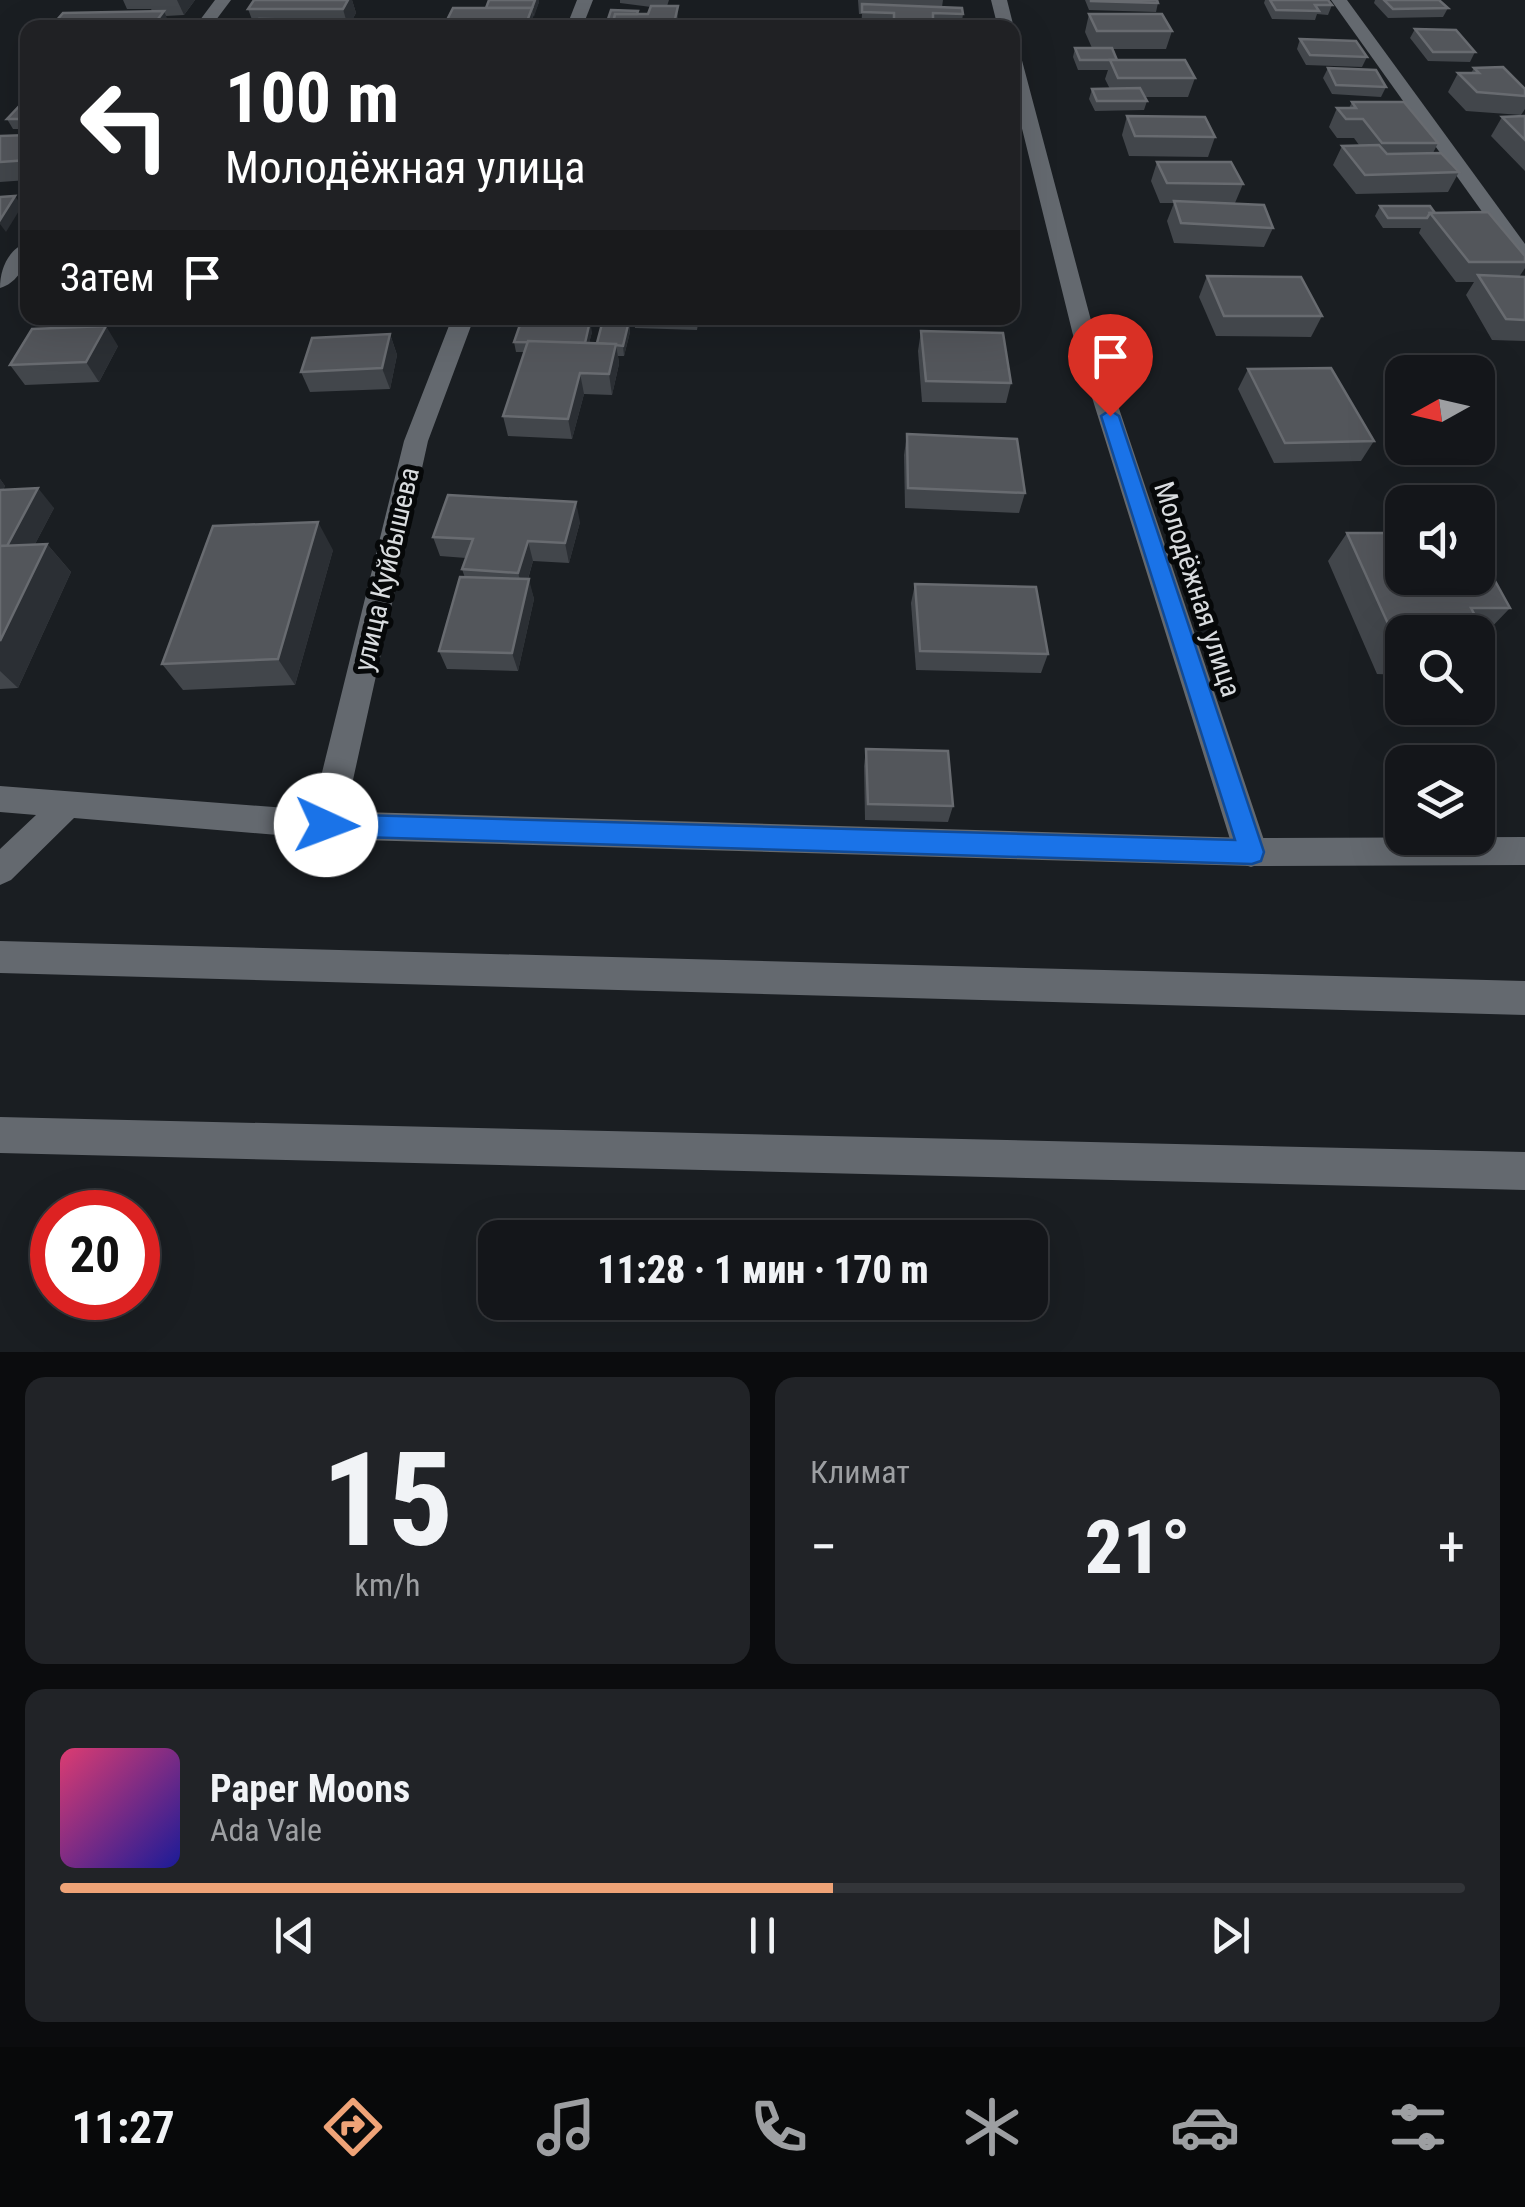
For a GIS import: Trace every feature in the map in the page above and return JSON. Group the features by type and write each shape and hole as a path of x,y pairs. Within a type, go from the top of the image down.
{"street":[{"path":"1339,0 1525,258"},
{"name":"Молодёжная улица","path":"1020,84 1086,343 1252,852"},
{"path":"0,282 20,258"},
{"name":"улица Куйбышева","path":"326,825 416,441 460,325"}],"lane":[{"path":"0,799 326,825 1252,852 1525,851"},
{"path":"0,870 68,804"},
{"path":"0,957 1525,998"},
{"path":"0,1135 1525,1171"}],"building":[{"path":"254,0 348,0 343,9 248,9"},
{"path":"489,0 535,0 532,8 486,8"},
{"path":"1157,0 1158,3 1091,1"},
{"path":"1270,0 1328,0 1332,5 1315,5 1319,11 1276,10"},
{"path":"1384,0 1439,0 1448,8 1393,9"},
{"path":"862,4 962,8 963,14 933,13 933,20 894,20 894,13 862,12"},
{"path":"651,6 678,6 675,20 613,20 615,14 648,14"},
{"path":"453,8 532,8 528,20 447,20"},
{"path":"611,10 638,11 615,14 614,20 608,20"},
{"path":"164,11 157,20 57,20 63,13"},
{"path":"1089,14 1162,14 1172,31 1097,31"},
{"path":"1415,29 1456,30 1475,52 1433,52"},
{"path":"1300,39 1356,41 1367,57 1310,55"},
{"path":"1075,48 1112,48 1117,60 1080,60"},
{"path":"1110,60 1185,60 1195,78 1118,78"},
{"path":"1503,67 1525,89 1525,96 1477,92 1458,73 1479,73 1474,68"},
{"path":"1328,68 1376,70 1386,87 1336,85"},
{"path":"1140,88 1147,101 1097,101 1092,89"},
{"path":"1352,102 1404,102 1438,143 1382,143 1363,119 1346,119 1337,108 1356,108"},
{"path":"20,105 20,119 7,119"},
{"path":"1127,116 1205,117 1215,137 1135,136"},
{"path":"1525,116 1525,140 1502,117"},
{"path":"20,135 20,161 0,162 0,136"},
{"path":"1379,145 1387,154 1441,153 1459,172 1365,175 1342,146"},
{"path":"1157,162 1231,162 1243,184 1167,183"},
{"path":"15,196 0,220 0,197"},
{"path":"1174,201 1264,205 1273,228 1181,223"},
{"path":"1380,206 1430,206 1435,213 1427,218 1388,218"},
{"path":"1488,212 1525,256 1525,262 1469,262 1430,213"},
{"path":"1478,275 1525,277 1525,320 1506,319"},
{"path":"1207,276 1301,277 1322,316 1224,316"},
{"path":"520,325 589,325 585,343 514,342"},
{"path":"602,325 628,325 623,346 597,343"},
{"path":"106,326 86,362 10,365 32,329"},
{"path":"921,331 1003,333 1011,383 926,381"},
{"path":"390,334 382,368 301,372 312,338"},
{"path":"528,341 616,344 609,374 580,373 568,419 503,416"},
{"path":"1331,368 1374,441 1285,443 1248,369"},
{"path":"907,434 1017,439 1025,493 908,488"},
{"path":"38,488 7,546 0,546 0,490"},
{"path":"448,495 576,502 565,543 528,541 518,573 462,569 473,539 433,537"},
{"path":"318,522 278,659 162,664 213,526"},
{"path":"1347,533 1385,533 1385,595 1495,595 1495,581 1510,608 1471,608 1475,615 1385,617"},
{"path":"47,544 0,641 0,546"},
{"path":"460,577 529,579 512,653 439,651"},
{"path":"915,584 1036,587 1048,654 920,651"},
{"path":"866,749 948,751 953,806 868,804"}],"route":[{"path":"326,825 1252,852 1110,416"}]}
